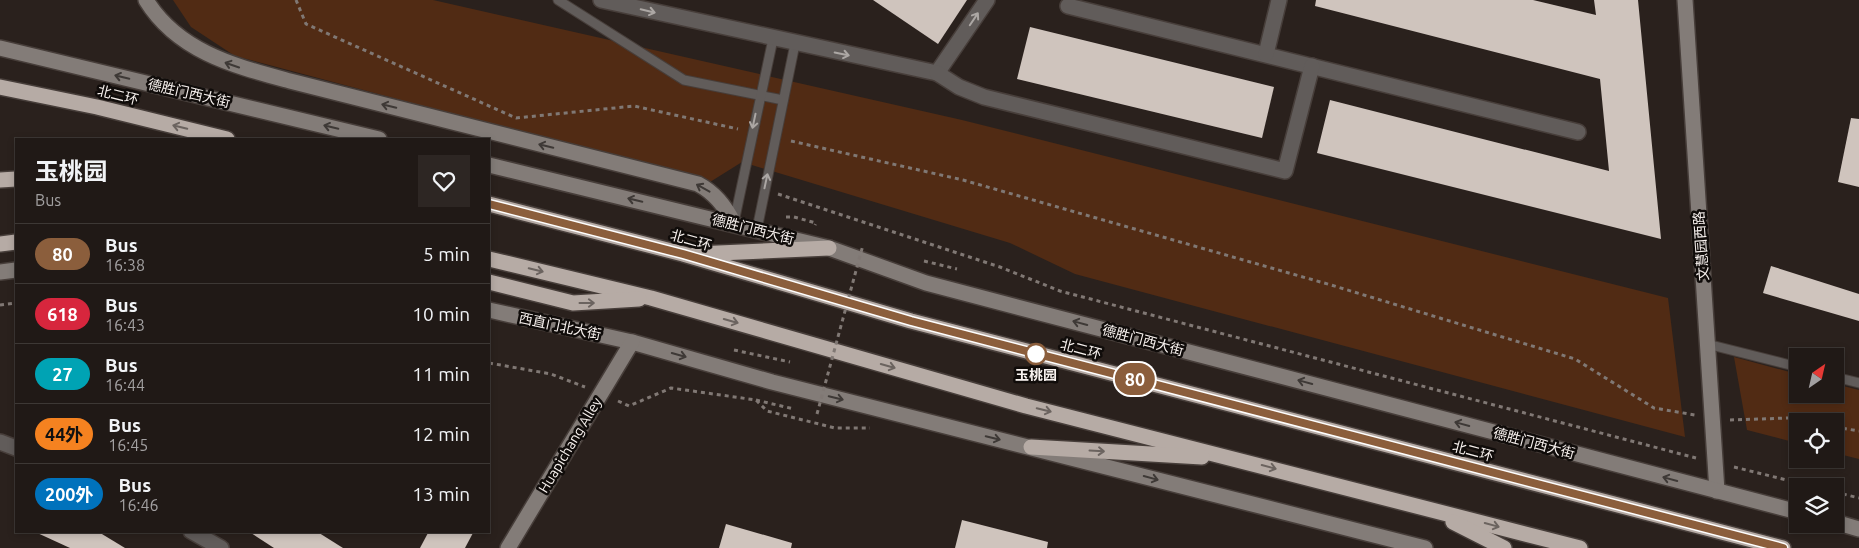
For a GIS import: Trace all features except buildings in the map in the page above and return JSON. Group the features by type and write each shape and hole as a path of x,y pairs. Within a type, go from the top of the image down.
{"highway":[{"name":"北二环","path":"0,87 20,90 223,138"},
{"path":"0,180 15,179"},
{"name":"北二环","path":"490,204 683,254 911,321 1783,548"},
{"path":"0,244 15,242"},
{"path":"683,254 829,248"},
{"path":"490,259 651,298 1026,406 1237,458 1580,548"},
{"path":"490,282 573,303 602,303 651,298"},
{"path":"1031,447 1237,458"},
{"path":"1428,509 1504,548"}],"street":[{"path":"146,0 158,17 176,34 203,52 226,63 300,84 698,184 718,198 728,210 734,224"},
{"path":"601,0 795,44 937,73 962,88 984,98 1285,172 1312,66"},
{"path":"937,73 987,0"},
{"path":"1266,54 1279,0"},
{"name":"文慧园西路","path":"1685,0 1717,491"},
{"path":"1068,6 1578,132"},
{"name":"德胜门西大街","path":"0,48 375,138"},
{"name":"德胜门西大街","path":"490,165 829,248 926,282 1789,510"},
{"path":"0,272 15,270"},
{"name":"西直门北大街","path":"490,310 632,342"},
{"path":"632,342 772,382 1425,548"},
{"name":"Huapichang Alley","path":"508,548 632,342"},
{"path":"0,442 15,448"},
{"path":"1844,525 1859,529"},
{"path":"195,533 221,548"}],"lane":[{"path":"558,0 684,80 783,100"},
{"path":"734,224 751,132 773,39"},
{"path":"757,229 795,44"},
{"path":"1707,344 1789,365"},
{"path":"1844,379 1859,383"}],"path":[{"path":"296,0 306,24 516,118 634,106 751,132"},
{"path":"775,137 963,180 1341,288 1575,359 1654,408 1735,421 1789,418"},
{"path":"765,190 1000,267 1060,292 1789,481"},
{"path":"785,217 794,216 816,223"},
{"path":"817,414 863,245"},
{"path":"0,306 15,302"},
{"path":"490,364 551,374 629,406 671,388 756,400 767,411 835,428 878,430"},
{"path":"1844,428 1859,431"},
{"path":"1844,494 1859,498"}],"shaded area":[{"path":"173,0 433,0 962,120 1668,298 1685,437 1075,274 1010,243 742,162 710,182 235,56 191,27"},
{"path":"1734,357 1789,372 1789,403 1844,403 1844,386 1859,390 1859,459 1844,455 1844,413 1789,413 1789,441 1747,430"}],"bus line":[{"name":"80","path":"490,204 683,254 911,321 1783,548"}],"place":[{"name":"玉桃园","path":"1036,354"}]}
